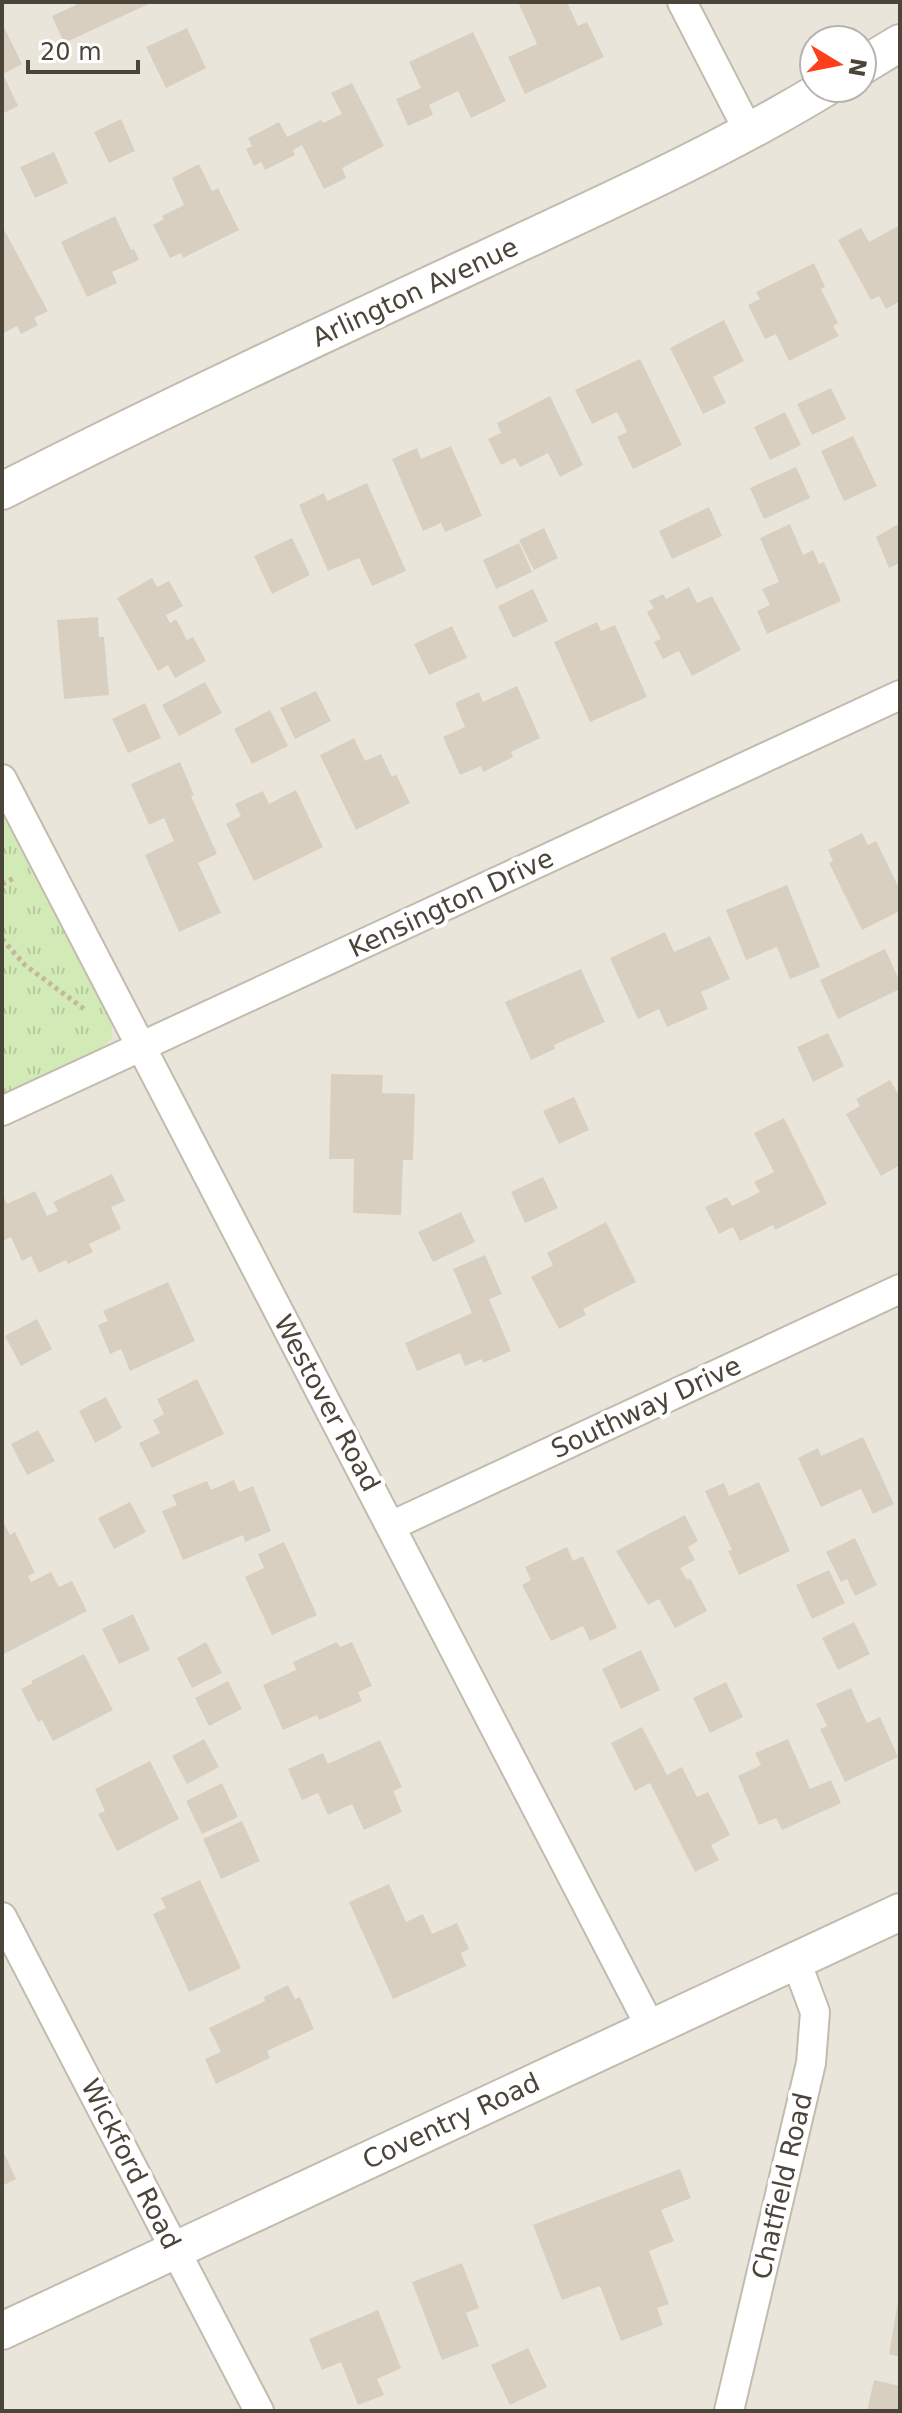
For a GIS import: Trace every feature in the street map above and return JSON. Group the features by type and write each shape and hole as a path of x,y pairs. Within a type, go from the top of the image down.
{"street":[{"path":"682,2 749,132"},
{"path":"878,56 900,43"},
{"name":"Arlington Avenue","path":"2,491 141,421 749,132 798,104"},
{"name":"Kensington Drive","path":"2,1111 900,695"},
{"name":"Westover Road","path":"2,779 651,2028"},
{"name":"Southway Drive","path":"391,1526 900,1289"},
{"name":"Coventry Road","path":"2,2331 900,1912"},
{"name":"Wickford Road","path":"2,1917 259,2411"},
{"name":"Chatfield Road","path":"729,2411 811,2063 815,2012 796,1961"}],"path":[{"path":"2,939 33,971 83,1009 92,1022"}],"shaded area":[{"path":"2,2 900,2 900,2411 2,2411"}],"green space":[{"path":"2,813 112,1023 112,1038 99,1050 2,1096"}],"building":[{"path":"75,2 153,2 64,43 52,16 76,5"},
{"path":"518,2 567,2 578,26 587,22 604,57 525,94 508,57 537,44"},
{"path":"2,23 22,64 3,74 18,106 2,114"},
{"path":"187,28 206,68 166,88 146,47"},
{"path":"473,32 506,101 471,118 458,91 429,105 433,115 408,126 396,99 421,88 409,62"},
{"path":"352,83 384,146 342,168 346,178 324,189 302,145 293,150 295,155 265,170 261,162 254,166 246,149 252,146 248,138 279,122 287,137 321,120 323,123 342,114 331,93"},
{"path":"121,119 135,151 109,163 94,132"},
{"path":"54,152 68,183 35,198 20,167"},
{"path":"199,164 212,191 218,188 239,230 183,258 181,253 170,258 153,225 164,219 162,216 184,205 172,178"},
{"path":"115,216 139,260 112,272 117,283 87,297 61,242"},
{"path":"900,225 900,301 886,309 879,296 871,300 838,240 861,228 869,242"},
{"path":"2,226 48,311 34,318 38,325 21,334 17,326 2,334"},
{"path":"814,263 825,287 821,289 838,323 833,326 839,336 789,361 776,334 765,339 748,305 760,299 756,292"},
{"path":"724,320 744,361 713,377 726,403 703,414 670,348"},
{"path":"640,359 682,445 633,469 617,437 627,432 617,412 592,424 575,390"},
{"path":"831,388 846,419 812,435 797,404"},
{"path":"550,396 583,465 560,477 548,453 520,467 515,458 501,465 488,439 501,433 497,423"},
{"path":"785,412 801,445 770,460 754,427"},
{"path":"853,436 877,486 844,501 821,451"},
{"path":"451,446 482,516 445,532 441,523 423,531 392,459 417,448 421,459"},
{"path":"796,467 810,498 764,519 750,488"},
{"path":"367,483 406,571 372,586 359,558 328,571 299,505 324,493 327,501"},
{"path":"709,507 722,536 672,559 659,531"},
{"path":"900,523 900,563 889,568 876,537"},
{"path":"790,524 803,555 813,550 819,564 824,562 841,601 767,634 757,611 770,605 762,589 779,582 760,538"},
{"path":"544,528 558,558 534,570 519,540"},
{"path":"292,538 310,575 272,594 254,556"},
{"path":"519,543 532,572 496,589 483,560"},
{"path":"152,578 157,587 169,581 183,606 166,615 170,623 176,619 187,640 193,637 206,661 175,678 168,665 158,671 117,598"},
{"path":"689,587 697,603 712,596 741,650 692,676 679,651 663,659 654,642 661,639 647,612 654,608 649,601 663,594 666,599"},
{"path":"533,589 548,621 513,638 498,606"},
{"path":"98,617 99,637 104,637 109,695 64,699 57,620"},
{"path":"597,622 601,631 615,625 647,697 590,722 554,642"},
{"path":"452,626 467,658 429,675 414,644"},
{"path":"205,682 222,713 179,736 162,705"},
{"path":"517,686 540,738 511,752 513,757 483,772 481,766 460,775 443,737 465,727 455,703 479,692 483,702"},
{"path":"316,691 331,721 295,739 280,708"},
{"path":"145,703 161,738 128,753 112,719"},
{"path":"270,710 288,746 252,764 234,729"},
{"path":"354,738 365,761 381,754 392,777 396,774 410,803 356,830 320,755"},
{"path":"180,762 194,795 191,796 217,854 198,863 221,913 179,932 145,855 174,841 164,818 149,825 131,784"},
{"path":"296,790 323,847 254,881 226,824 241,816 235,804 263,791 269,804"},
{"path":"862,833 868,845 876,841 900,890 900,911 862,930 829,863 833,861 828,850"},
{"path":"787,885 820,967 790,979 777,947 746,960 726,910"},
{"path":"665,932 674,952 710,936 730,979 701,992 708,1009 667,1027 659,1009 638,1019 610,958"},
{"path":"885,949 900,982 900,989 838,1019 820,980"},
{"path":"581,969 605,1022 554,1045 555,1049 531,1060 505,1002"},
{"path":"828,1033 844,1066 813,1082 797,1047"},
{"path":"331,1074 383,1075 382,1093 415,1094 413,1160 403,1160 401,1215 353,1213 354,1159 329,1159"},
{"path":"890,1080 900,1097 900,1165 881,1176 846,1114 860,1106 856,1099"},
{"path":"574,1097 589,1130 559,1144 543,1111"},
{"path":"784,1118 827,1204 775,1230 773,1225 740,1241 733,1227 719,1234 705,1207 727,1197 732,1206 760,1192 754,1182 774,1172 754,1133"},
{"path":"112,1174 125,1201 111,1207 121,1229 89,1244 93,1252 39,1273 31,1256 22,1261 11,1237 2,1241 2,1193 7,1204 35,1191 47,1216 58,1211 53,1202"},
{"path":"543,1177 558,1208 525,1223 511,1192"},
{"path":"461,1212 475,1242 433,1262 418,1232"},
{"path":"606,1222 636,1282 583,1309 586,1315 559,1329 531,1277 553,1265 547,1253"},
{"path":"485,1255 502,1294 489,1299 511,1351 483,1363 482,1359 465,1366 460,1353 417,1371 405,1343 472,1313 453,1269"},
{"path":"168,1282 195,1341 130,1371 121,1349 110,1354 98,1325 108,1321 103,1311"},
{"path":"37,1319 52,1349 21,1366 5,1336"},
{"path":"197,1379 224,1434 152,1468 139,1443 160,1433 153,1420 164,1414 157,1399"},
{"path":"106,1397 122,1428 95,1443 79,1411"},
{"path":"38,1430 55,1461 27,1475 11,1444"},
{"path":"863,1437 894,1504 873,1514 861,1489 821,1507 798,1458 818,1448 821,1456"},
{"path":"234,1480 239,1492 253,1486 271,1531 245,1542 243,1535 183,1560 162,1511 177,1505 172,1495 207,1481 211,1490"},
{"path":"759,1482 790,1551 739,1575 728,1551 732,1550 705,1491 724,1483 729,1496"},
{"path":"130,1502 146,1532 114,1549 98,1518"},
{"path":"685,1515 698,1541 688,1547 695,1560 680,1568 687,1580 690,1578 707,1611 675,1628 659,1599 648,1605 616,1551"},
{"path":"2,1519 10,1535 15,1532 35,1573 28,1576 31,1582 51,1572 59,1587 72,1581 87,1611 4,1654 2,1649"},
{"path":"855,1538 877,1585 855,1596 847,1579 841,1582 826,1552"},
{"path":"284,1542 317,1615 272,1635 245,1577 264,1568 258,1554"},
{"path":"567,1547 573,1561 583,1556 617,1628 590,1641 583,1626 551,1641 522,1585 531,1580 525,1567"},
{"path":"829,1570 845,1603 812,1619 796,1585"},
{"path":"133,1614 150,1650 119,1664 102,1629"},
{"path":"854,1622 870,1654 838,1670 822,1638"},
{"path":"206,1642 222,1673 192,1688 177,1658"},
{"path":"337,1642 340,1647 352,1642 372,1686 358,1692 362,1701 319,1720 317,1715 283,1730 263,1685 296,1670 293,1662"},
{"path":"641,1650 660,1690 621,1709 602,1669"},
{"path":"84,1654 113,1710 53,1741 42,1720 38,1722 21,1689"},
{"path":"228,1681 242,1709 209,1726 195,1698"},
{"path":"726,1682 743,1717 710,1733 693,1698"},
{"path":"851,1688 867,1723 880,1717 898,1757 845,1782 820,1729 827,1726 816,1704"},
{"path":"642,1727 667,1775 682,1767 697,1797 708,1792 730,1835 711,1845 719,1860 695,1872 650,1783 635,1791 611,1743"},
{"path":"204,1739 219,1767 187,1784 172,1756"},
{"path":"788,1739 810,1789 831,1780 841,1803 782,1830 776,1818 759,1825 738,1776 761,1765 755,1753"},
{"path":"380,1740 402,1787 393,1791 402,1812 364,1830 352,1804 328,1815 318,1793 302,1800 288,1769 323,1753 328,1764"},
{"path":"150,1761 179,1819 117,1851 98,1814 105,1811 95,1789"},
{"path":"222,1783 238,1817 202,1834 186,1801"},
{"path":"242,1821 260,1861 221,1879 203,1839"},
{"path":"200,1880 241,1968 189,1992 153,1914 166,1908 161,1898"},
{"path":"389,1884 406,1922 423,1914 432,1934 457,1923 469,1949 461,1953 466,1966 393,1999 349,1902"},
{"path":"288,1985 295,1999 300,1997 314,2029 267,2051 270,2058 216,2084 205,2059 221,2052 209,2028 265,2001 264,1997"},
{"path":"2,2149 16,2179 2,2186"},
{"path":"680,2169 691,2198 661,2210 674,2241 649,2251 669,2304 657,2308 663,2325 621,2341 600,2286 562,2300 533,2225"},
{"path":"462,2263 479,2308 466,2313 479,2346 442,2360 412,2282"},
{"path":"900,2295 900,2357 889,2354"},
{"path":"378,2310 401,2368 377,2379 384,2395 358,2405 341,2362 322,2370 309,2339"},
{"path":"528,2348 547,2387 510,2405 491,2365"},
{"path":"874,2380 900,2386 900,2411 867,2411"}]}
